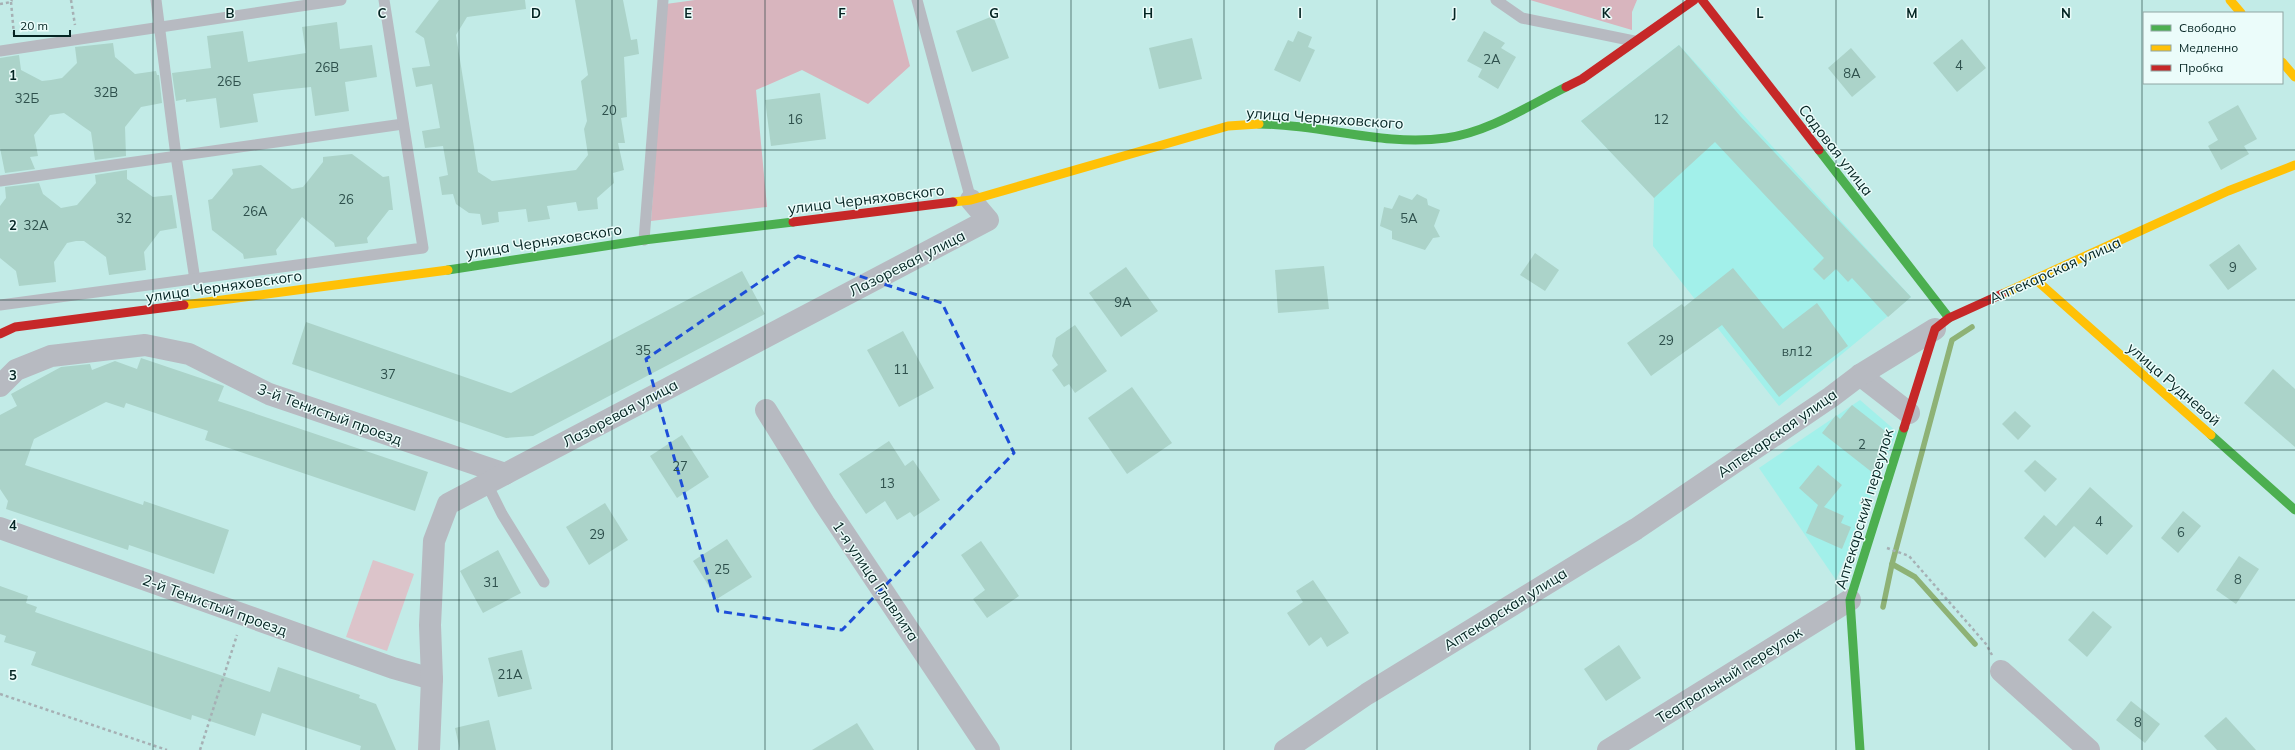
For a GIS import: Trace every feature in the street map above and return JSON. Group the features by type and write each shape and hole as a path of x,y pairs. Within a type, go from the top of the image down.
{"street":[{"name":"улица Черняховского","path":"0,334 15,327 388,278 644,240 971,200 1228,126 1261,124 1401,139 1446,138 1487,128 1582,79 1694,0"},
{"name":"Садовая улица","path":"1702,0 1942,324"},
{"path":"2230,0 2240,12"},
{"path":"2283,63 2295,77"},
{"name":"Аптекарская улица","path":"1285,750 1367,694 1636,529 1831,397 1860,375 1942,324 2035,279 2228,191 2295,165"},
{"name":"Лазоревая улица","path":"429,750 432,679 430,625 434,541 448,504 988,220 971,200"},
{"name":"улица Рудневой","path":"2035,279 2295,510"},
{"name":"Аптекарский переулок","path":"1860,750 1850,600 1909,413 1942,324"},
{"name":"3-й Тенистый проезд","path":"0,386 16,370 51,356 145,345 188,354 269,394 496,479"},
{"path":"1860,375 1909,413"},
{"name":"1-я улица Главлита","path":"766,410 824,503 989,750"},
{"name":"2-й Тенистый проезд","path":"0,528 393,668 432,679"},
{"name":"Театральный переулок","path":"1608,750 1850,600"},
{"path":"2001,671 2089,750"}],"lane":[{"path":"156,0 176,156 196,280"},
{"path":"0,51 341,0"},
{"path":"0,305 196,280 423,248 384,0"},
{"path":"644,240 663,0"},
{"path":"917,0 971,200"},
{"path":"1496,0 1522,18 1636,42"},
{"path":"0,181 403,124"},
{"path":"496,479 502,514 544,582"}],"path":[{"path":"71,0 78,40"},
{"path":"0,4 12,1 15,49"},
{"path":"1890,549 1910,556 1986,644 2001,671"},
{"path":"200,750 244,615"},
{"path":"0,694 167,750"}],"highlighted area":[{"path":"798,256 942,303 1014,453 842,630 718,611 646,359"}],"shaded area":[{"path":"695,0 893,0 910,66 868,104 802,70 756,90 767,207 651,221 666,4"},
{"path":"1530,0 1637,0 1632,12 1632,30"},
{"path":"1679,45 1911,297 1779,406 1653,246 1654,197 1581,121"},
{"path":"1860,400 1897,432 1836,580 1759,468"},
{"path":"373,560 414,574 387,651 346,637"}],"building":[{"path":"439,0 525,0 526,9 467,17 456,35 478,172 492,181 576,170 588,155 584,129 587,121 581,81 588,75 575,0 623,0 631,40 637,39 639,54 624,57 627,117 621,118 625,143 618,143 624,170 613,173 614,183 597,198 598,209 578,211 576,202 547,206 550,219 528,222 526,209 498,212 499,222 482,225 480,214 469,213 456,204 453,194 442,195 439,177 448,175 443,146 425,148 422,131 440,128 432,84 416,87 412,68 430,66 424,38 415,32"},
{"path":"993,16 1009,58 972,72 956,31"},
{"path":"337,22 340,49 372,45 377,77 345,82 349,111 315,116 311,87 282,90 253,94 258,122 220,128 216,98 186,102 186,99 176,101 172,73 211,68 207,36 243,31 248,62 306,53 302,27"},
{"path":"1298,31 1312,37 1308,47 1315,50 1300,82 1274,70 1288,40 1293,42"},
{"path":"1484,31 1505,43 1501,48 1516,57 1498,89 1478,77 1482,69 1467,61"},
{"path":"1192,38 1202,79 1159,89 1149,48"},
{"path":"1962,39 1986,68 1957,92 1933,63"},
{"path":"113,43 115,57 135,74 156,71 157,75 159,75 162,103 141,107 125,127 126,156 95,160 91,132 64,113 50,115 34,135 38,156 30,157 35,169 5,173 0,148 0,58 19,55 21,70 42,81 51,80 62,78 77,63 75,47"},
{"path":"1679,45 1741,117 1911,297 1888,317 1852,278 1848,282 1836,269 1824,280 1813,269 1824,258 1715,142 1654,198 1581,121"},
{"path":"1851,48 1876,77 1852,97 1828,68"},
{"path":"820,93 826,139 771,146 765,100"},
{"path":"2238,105 2257,139 2244,146 2249,154 2221,170 2208,146 2218,140 2208,122"},
{"path":"352,154 383,177 389,176 393,210 389,210 367,238 368,243 335,247 334,243 302,217 276,250 277,255 244,259 243,254 212,230 208,200 212,199 233,174 232,169 261,165 292,189 303,187 323,162 323,157"},
{"path":"127,170 127,179 153,197 172,195 177,228 160,231 144,252 146,270 109,275 106,257 84,241 76,241 67,243 54,262 56,282 19,286 16,271 0,258 0,206 6,198 5,187 39,183 43,194 61,208 77,205 96,183 95,175"},
{"path":"1417,194 1427,199 1428,205 1440,210 1434,226 1440,237 1433,238 1425,250 1392,239 1392,231 1380,226 1384,207 1392,209 1399,195 1412,200"},
{"path":"2239,244 2257,269 2228,290 2209,265"},
{"path":"1535,253 1559,270 1545,291 1520,275"},
{"path":"1324,266 1329,309 1278,313 1275,270"},
{"path":"1126,267 1158,311 1121,337 1089,293"},
{"path":"1733,268 1783,329 1817,303 1848,346 1779,397 1722,325 1651,376 1627,343 1682,304 1684,307"},
{"path":"742,271 765,314 533,436 506,438 292,364 306,322 511,393"},
{"path":"1075,325 1107,371 1075,393 1069,384 1064,387 1052,370 1058,365 1052,356 1056,338"},
{"path":"903,331 934,388 899,407 867,350"},
{"path":"141,358 224,386 218,401 428,472 415,511 205,440 208,431 126,403 124,408 106,402 34,439 25,465 143,505 144,501 229,530 214,574 129,545 128,550 6,509 8,501 0,489 0,415 17,406 11,394 61,367 90,364 92,370 115,361 137,369"},
{"path":"2273,369 2295,389 2295,447 2244,403"},
{"path":"1132,387 1172,443 1127,474 1088,418"},
{"path":"1852,405 1889,434 1885,446 1880,452 1883,454 1879,464 1873,473 1822,433 1836,415 1840,419"},
{"path":"2015,411 2031,426 2018,440 2002,424"},
{"path":"682,435 709,477 677,498 650,456"},
{"path":"889,441 905,466 913,460 940,500 914,517 910,512 897,520 885,501 866,514 839,474"},
{"path":"2035,460 2057,479 2045,492 2024,471"},
{"path":"1818,465 1842,485 1824,507 1844,516 1841,523 1851,527 1842,549 1806,533 1818,505 1799,488"},
{"path":"2090,487 2133,526 2107,555 2074,526 2045,558 2024,538 2044,515 2056,526"},
{"path":"605,503 628,540 589,565 566,527"},
{"path":"2183,511 2201,526 2178,553 2161,538"},
{"path":"727,539 752,577 717,599 693,561"},
{"path":"981,541 1019,596 987,618 973,599 985,590 961,555"},
{"path":"498,550 521,593 483,613 460,571"},
{"path":"2239,556 2259,569 2236,604 2216,590"},
{"path":"1313,580 1349,633 1327,647 1321,637 1309,646 1287,613 1303,602 1296,591"},
{"path":"0,586 28,596 26,603 37,607 35,612 270,692 278,667 360,695 359,698 376,704 396,750 360,750 361,746 262,713 255,736 192,715 191,720 31,665 36,652 4,642 6,636 0,634"},
{"path":"2093,611 2112,627 2087,657 2068,640"},
{"path":"1619,645 1641,678 1606,701 1584,669"},
{"path":"522,650 532,689 498,697 488,658"},
{"path":"2131,701 2160,724 2145,743 2116,720"},
{"path":"2226,717 2256,750 2217,750 2204,736"},
{"path":"489,720 496,750 460,750 455,728"},
{"path":"857,723 874,750 812,750"}],"waterway":[{"path":"1883,607 1892,564 1952,340 1972,327"},
{"path":"1892,564 1915,577 1975,644"}],"traffic: fast":[{"path":"1259,124 1306,127 1376,138 1399,140 1446,138 1462,135 1493,124 1566,87"},
{"path":"1819,150 1949,318"},
{"path":"448,270 644,240 793,222"},
{"path":"1860,750 1850,600 1904,428"},
{"path":"2211,435 2295,510"}],"traffic: slow":[{"path":"2230,0 2240,12"},
{"path":"2283,63 2295,77"},
{"path":"953,202 971,200 1228,126 1259,124"},
{"path":"2002,294 2228,191 2295,165"},
{"path":"184,305 448,270"},
{"path":"2035,279 2211,435"}],"traffic: jam":[{"path":"1566,87 1582,79 1694,0"},
{"path":"1702,0 1819,150"},
{"path":"793,222 953,202"},
{"path":"1904,428 1935,329 1949,318 2002,294"},
{"path":"0,334 15,327 184,305"}]}
